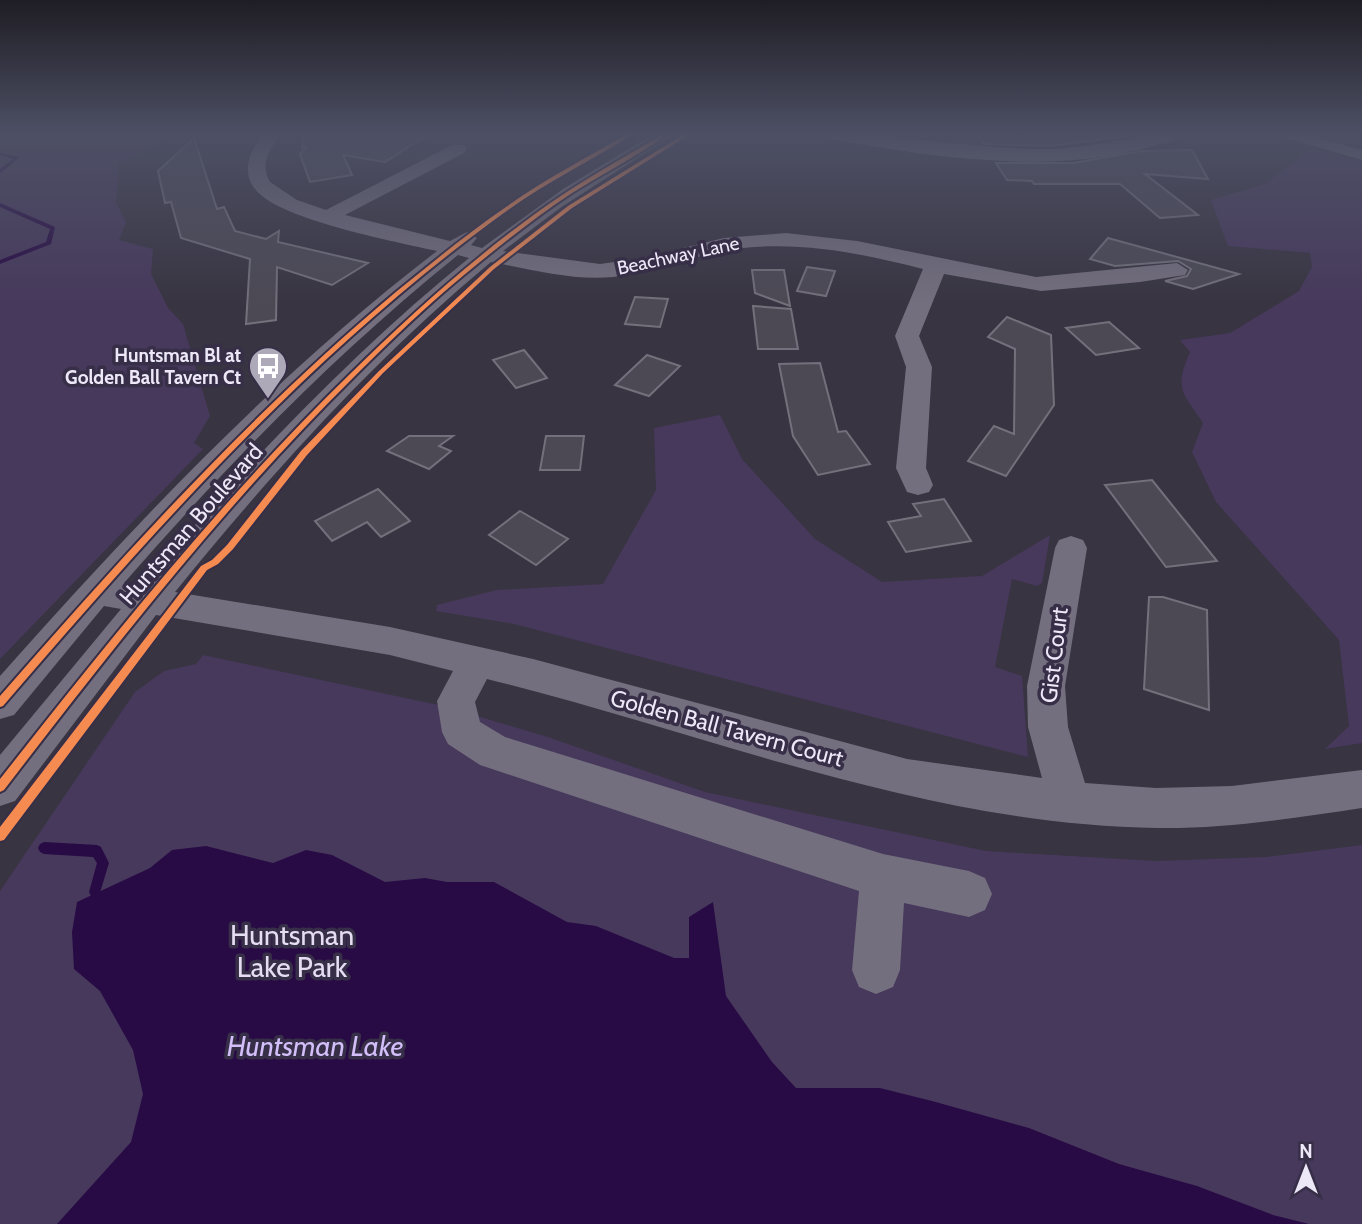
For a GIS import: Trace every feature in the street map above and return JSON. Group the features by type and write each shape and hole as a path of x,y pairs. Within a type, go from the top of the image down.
{"street":[{"name":"Beachway Lane","path":"269,190 285,203 327,217 488,254 548,266 597,271 649,265 729,243 772,239 829,244 1037,284 1147,276 1177,270"},
{"path":"327,217 379,190"},
{"name":"Huntsman Boulevard","path":"0,703 208,471 304,377 456,246 537,190"},
{"name":"Huntsman Boulevard","path":"0,787 148,602 268,464 424,308 488,254 548,208 577,190"},
{"path":"918,485 911,468 919,367 907,341 907,330 936,265"},
{"name":"Gist Court","path":"1070,802 1048,727 1045,686 1071,548"},
{"name":"Golden Ball Tavern Court","path":"97,592 390,641 478,662 908,778 1070,802 1156,808 1232,806 1362,789"},
{"path":"478,662 456,701 462,732 494,752 883,876 969,894"},
{"path":"876,970 883,876"}],"green space":[{"path":"0,190 117,190 116,203 126,222 119,240 153,249 151,274 168,308 183,324 210,416 194,443 203,449 0,659"},
{"path":"1244,190 1362,190 1362,743 1325,749 1349,726 1339,640 1216,502 1192,452 1203,423 1183,390 1182,374 1190,352 1180,340 1230,333 1299,291 1312,267 1310,253 1228,246 1211,200"},
{"path":"720,415 742,459 815,539 882,582 982,576 1050,535 1042,583 1037,586 1012,579 995,667 1022,676 1028,757 514,624 436,611 437,605 497,590 603,584 656,490 654,428"},
{"name":"Huntsman Lake Park","path":"203,655 443,706 548,737 705,792 986,851 1156,861 1266,857 1362,845 1362,1224 0,1224 0,891 135,692 164,671 196,664"}],"water":[{"name":"Huntsman Lake","path":"206,846 273,863 306,850 332,855 385,882 425,878 447,882 494,882 567,922 596,926 674,958 689,958 689,917 713,902 726,996 772,1062 796,1088 880,1088 932,1101 1029,1128 1119,1164 1197,1186 1273,1215 1309,1224 57,1224 131,1142 143,1094 133,1050 100,991 74,969 72,932 77,902 150,868 172,850"}],"building":[{"path":"162,190 211,190 217,209 224,207 235,231 266,239 279,231 278,242 368,263 332,285 277,267 276,320 246,324 250,259 181,238 171,202 165,203"},
{"path":"1127,190 1166,190 1198,215 1160,218"},
{"path":"1108,238 1239,274 1193,289 1165,281 1187,276 1191,269 1178,261 1115,266 1090,259"},
{"path":"807,267 835,271 826,296 797,291"},
{"path":"752,270 784,270 790,306 755,293"},
{"path":"635,297 668,299 660,327 625,324"},
{"path":"753,306 791,309 798,349 758,349"},
{"path":"1007,317 1051,335 1054,405 1006,476 968,461 994,426 1014,434 1015,349 988,337"},
{"path":"1109,322 1139,348 1096,355 1066,328"},
{"path":"524,350 547,378 516,388 493,360"},
{"path":"647,355 680,366 649,396 615,385"},
{"path":"820,363 838,432 846,431 870,464 818,475 793,436 779,364"},
{"path":"409,436 453,436 439,446 451,451 429,469 387,451"},
{"path":"546,436 584,436 580,470 540,470"},
{"path":"1152,480 1217,561 1166,567 1105,485"},
{"path":"378,489 410,521 381,537 367,522 332,541 315,521"},
{"path":"944,499 971,541 906,552 888,522 921,516 913,504"},
{"path":"520,511 568,539 536,565 489,535"},
{"path":"1149,597 1163,597 1207,610 1209,710 1144,689"}],"waterway":[{"path":"0,205 53,228 49,243 0,262"},
{"path":"44,848 97,851 103,863 95,892"}],"cycle path":[{"path":"0,703 177,504 302,379 367,319 435,263 535,190"},
{"path":"0,787 184,557 249,482 317,410 388,340 461,275 537,215 574,190"},
{"path":"0,836 204,568 215,562 230,547 304,453 381,372 492,268 570,207 597,190"}],"place":[{"name":"Huntsman Bl at Golden Ball Tavern Ct","path":"268,400"}]}
